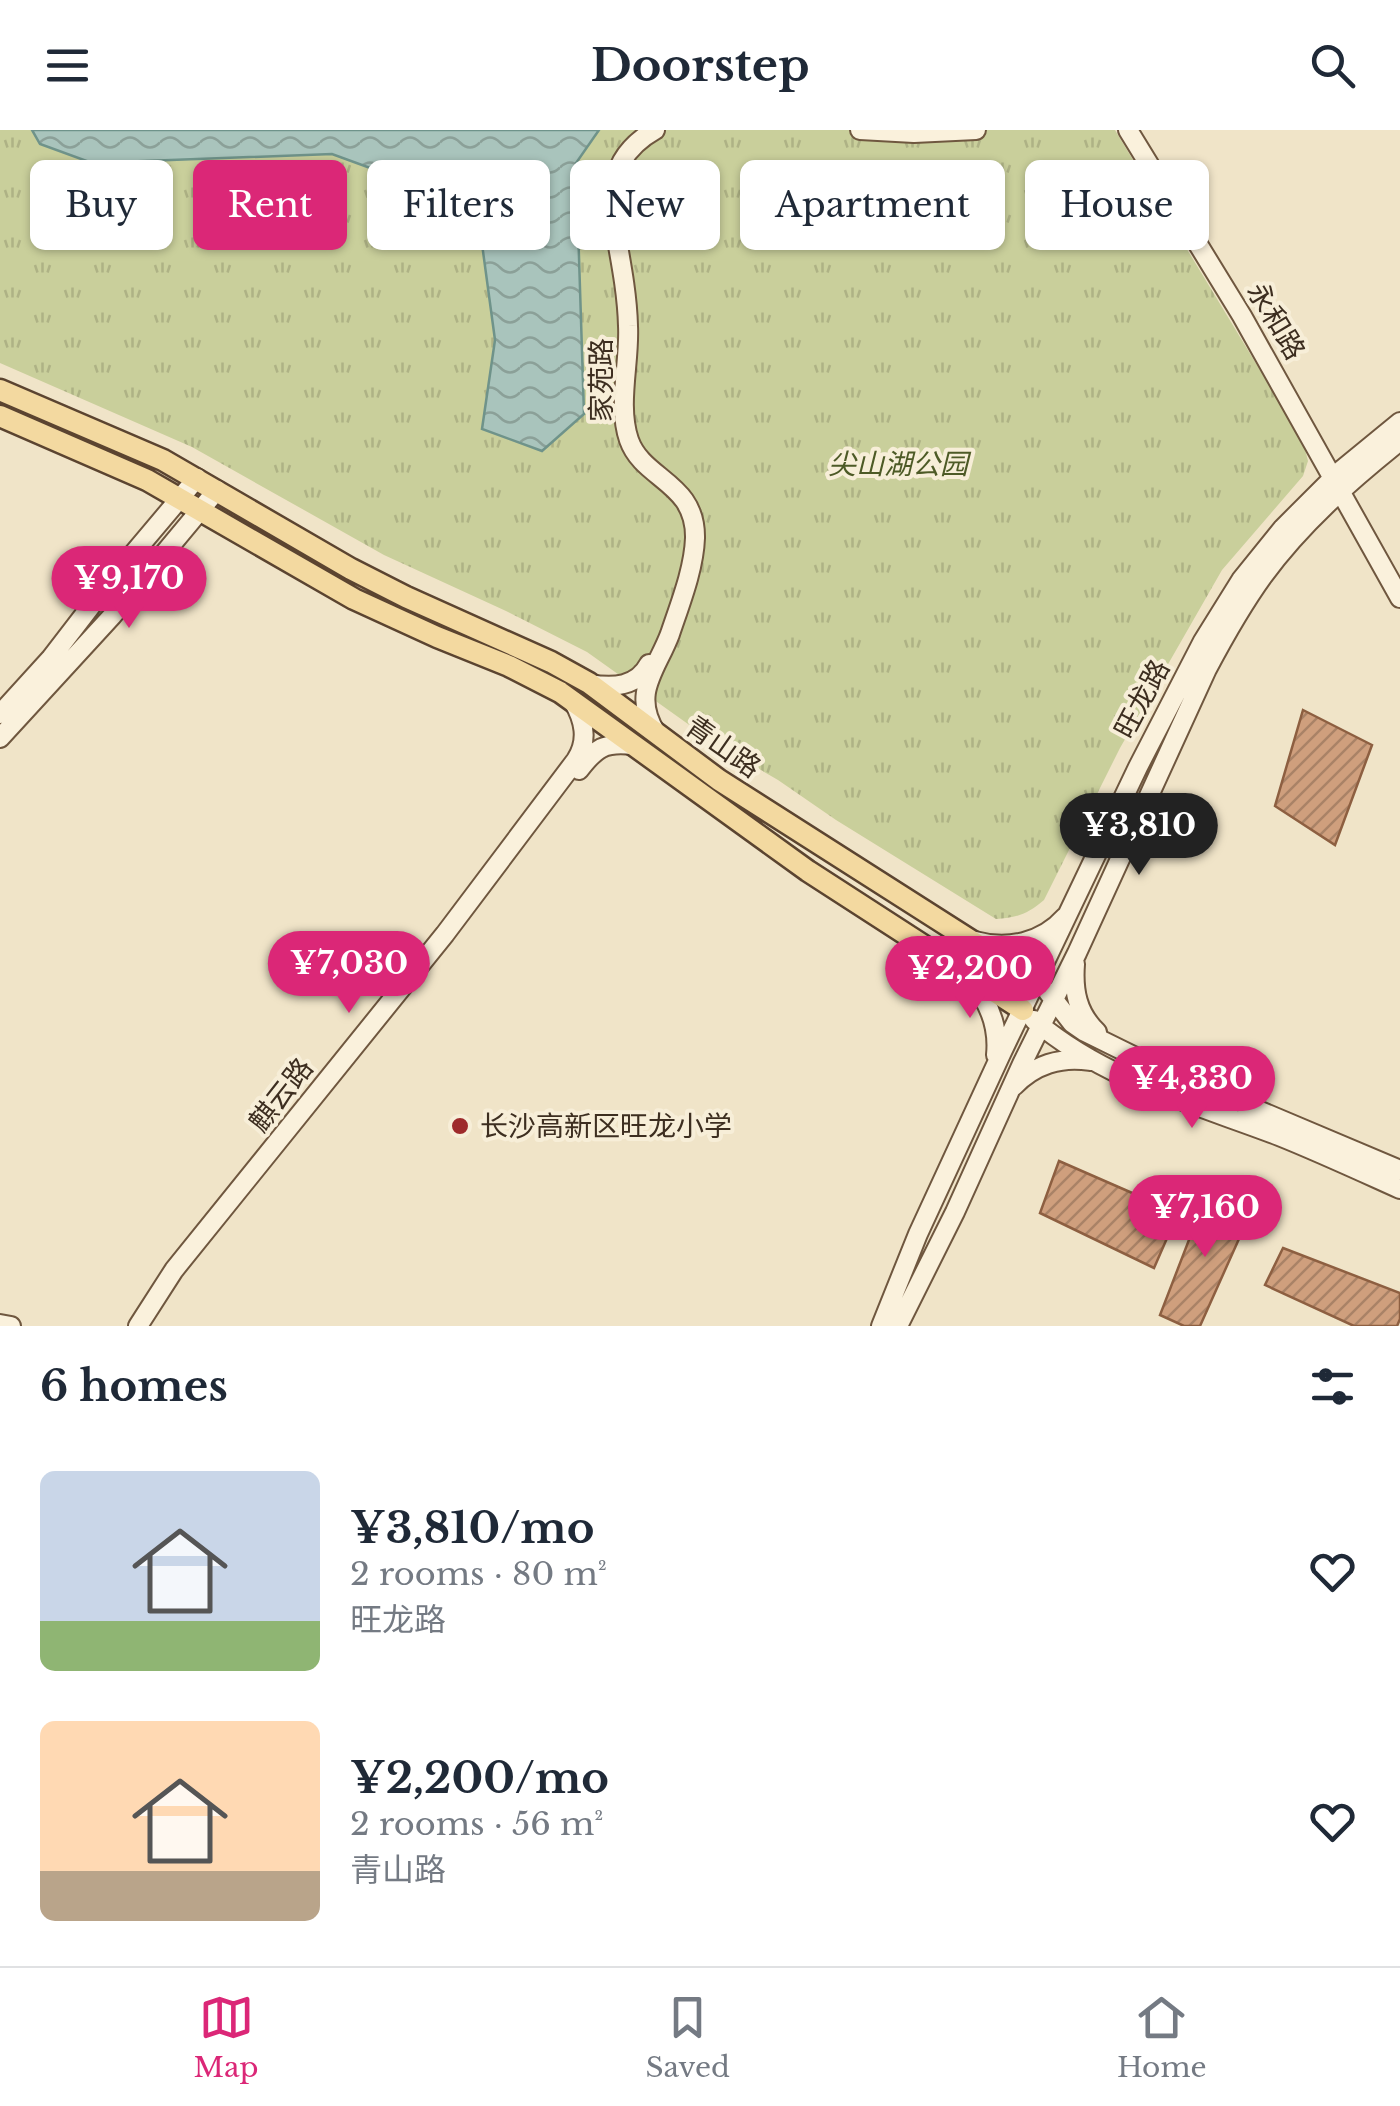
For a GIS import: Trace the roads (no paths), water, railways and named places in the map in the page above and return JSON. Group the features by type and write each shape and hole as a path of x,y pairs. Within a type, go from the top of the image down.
{"main road":[{"name":"家苑路","path":"589,684 630,682 646,670 665,632 688,546 684,515 674,498 632,459 624,447 618,422 622,303 607,218 606,189 615,162 645,130"},
{"name":"家苑路","path":"655,130 619,164 611,205 627,302 627,434 636,454 680,494 694,529 691,566 670,634 646,689 645,708 656,734"},
{"path":"860,130 976,130"},
{"name":"永和路","path":"1128,130 1340,482"},
{"name":"永和路","path":"1136,130 1248,312 1340,482"},
{"name":"青山路","path":"0,390 163,460 351,569 551,662 589,684 719,780 1036,982 1085,1032 1400,1170"},
{"name":"青山路","path":"0,416 147,480 336,590 509,666 573,700 808,871 1022,1010 1064,1044 1206,1111 1278,1136 1400,1189"},
{"name":"旺龙路","path":"898,1326 956,1212 1225,636 1264,575 1322,509 1340,482 1400,422"},
{"name":"旺龙路","path":"881,1326 918,1234 1022,1010 1138,767 1220,612 1283,528 1400,441"},
{"path":"0,714 62,646 111,580 197,478"},
{"path":"1340,482 1400,585"},
{"path":"1340,482 1400,598"},
{"path":"0,738 112,616 217,490"},
{"name":"麒云路","path":"138,1326 174,1270 445,934 576,760 583,748 584,735 573,700"},
{"name":"麒云路","path":"146,1326 188,1263 448,941 590,755 606,745 632,745"},
{"path":"968,939 1017,945 1050,931 1072,909"},
{"path":"1077,953 1074,980 1083,1016 1121,1050"},
{"path":"954,965 982,994 996,1026 996,1059 990,1079"},
{"path":"1006,1100 1026,1074 1043,1066 1073,1059 1098,1062"},
{"path":"0,1324 11,1326"}],"water":[{"path":"32,130 599,130 578,160 570,160 570,250 579,250 584,414 542,451 482,429 495,340 483,250 550,250 550,160 367,160 367,167 332,154 84,160 40,144"}],"place":[{"name":"长沙高新区旺龙小学","path":"460,1126"}],"park label":[{"name":"尖山湖公园","path":"898,464"}]}
